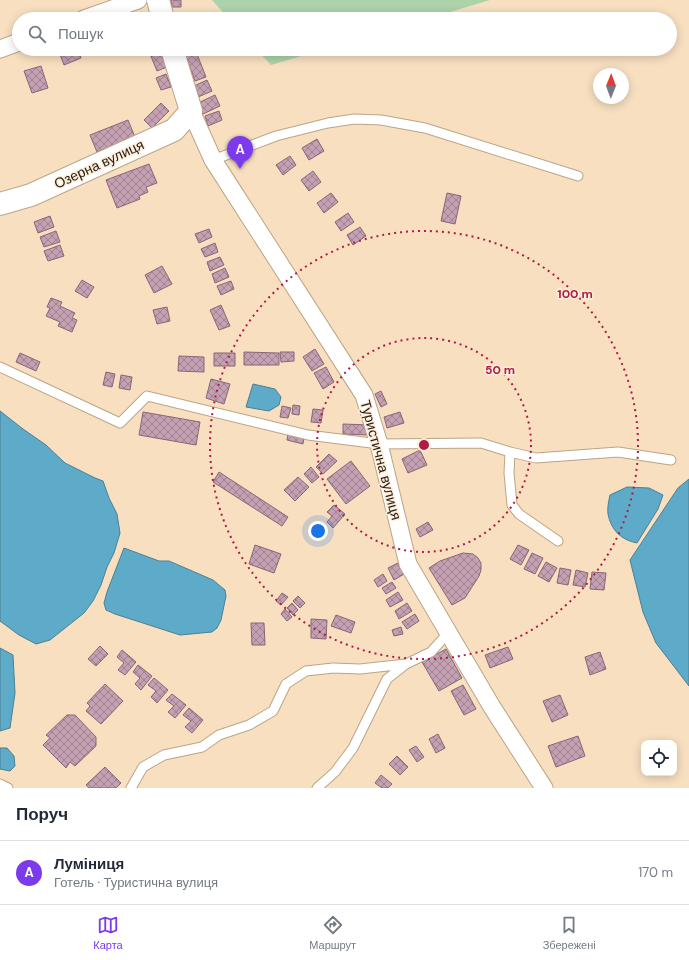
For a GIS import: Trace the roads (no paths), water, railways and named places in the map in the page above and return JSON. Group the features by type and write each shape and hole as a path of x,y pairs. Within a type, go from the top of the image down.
{"street":[{"path":"104,12 138,0"},
{"path":"158,0 162,12"},
{"path":"0,49 12,45"},
{"name":"Туристична вулиця","path":"174,56 191,111 213,160 364,395 379,444 408,564 492,707 544,788"},
{"name":"Озерна вулиця","path":"0,204 31,195 174,130 191,111"}],"lane":[{"path":"213,160 276,136 348,120 375,120 425,128 578,176"},
{"path":"0,367 120,423 146,396 308,435 379,444 482,443 536,458 618,452 671,460"},
{"path":"510,452 509,473 512,505 519,514 558,541"},
{"path":"317,788 335,772 353,748 388,679 406,664 431,652 449,632"},
{"path":"131,788 143,767 164,755 202,747 220,735 249,725 273,710 286,684 306,671 333,668 360,669 406,664"},
{"path":"0,784 8,788"}],"water":[{"path":"253,384 275,389 281,397 279,405 269,411 246,407"},
{"path":"0,411 46,445 65,463 103,481 117,514 120,533 114,553 107,567 101,585 93,601 84,613 50,640 36,644 19,635 0,621"},
{"path":"689,479 689,686 656,643 643,612 630,560 678,488"},
{"path":"627,487 649,488 663,495 658,509 637,543 631,542 622,537 614,529 609,520 608,507 610,495"},
{"path":"124,548 159,561 169,561 213,580 225,590 226,596 221,620 217,628 212,632 180,635 106,610 104,603 107,592"},
{"path":"0,648 13,655 15,693 10,728 0,731"},
{"path":"0,748 7,748 14,756 15,766 10,771 0,769"}],"place":[{"name":"Луміниця","path":"240,169"}]}
